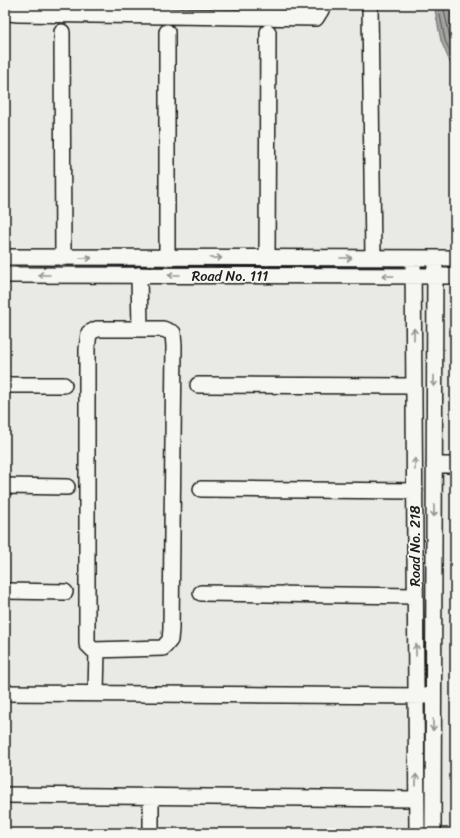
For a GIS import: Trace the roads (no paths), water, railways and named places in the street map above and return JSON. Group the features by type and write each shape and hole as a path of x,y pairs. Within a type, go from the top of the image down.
{"street":[{"path":"5,8 9,12 18,14 316,18 322,5"},
{"path":"370,5 372,258"},
{"path":"62,32 63,258"},
{"path":"167,32 167,258"},
{"path":"267,258 268,32"},
{"name":"Road No. 111","path":"5,258 455,258"},
{"name":"Road No. 218","path":"413,258 417,833"},
{"name":"Road No. 218","path":"433,833 435,258"},
{"name":"Road No. 111","path":"5,275 455,276"},
{"path":"139,275 140,329"},
{"path":"97,329 140,329 163,329 173,333 170,640 163,648 93,650 87,644 88,333 97,329"},
{"path":"5,385 64,385"},
{"path":"198,386 414,386"},
{"path":"434,465 455,465"},
{"path":"5,486 68,487"},
{"path":"201,489 415,491"},
{"path":"5,591 65,592"},
{"path":"201,593 415,596"},
{"path":"96,693 97,650"},
{"path":"5,693 433,696"},
{"path":"5,795 416,800"},
{"path":"150,796 151,833"}],"water":[{"path":"434,5 455,5 455,74 441,41"}]}
